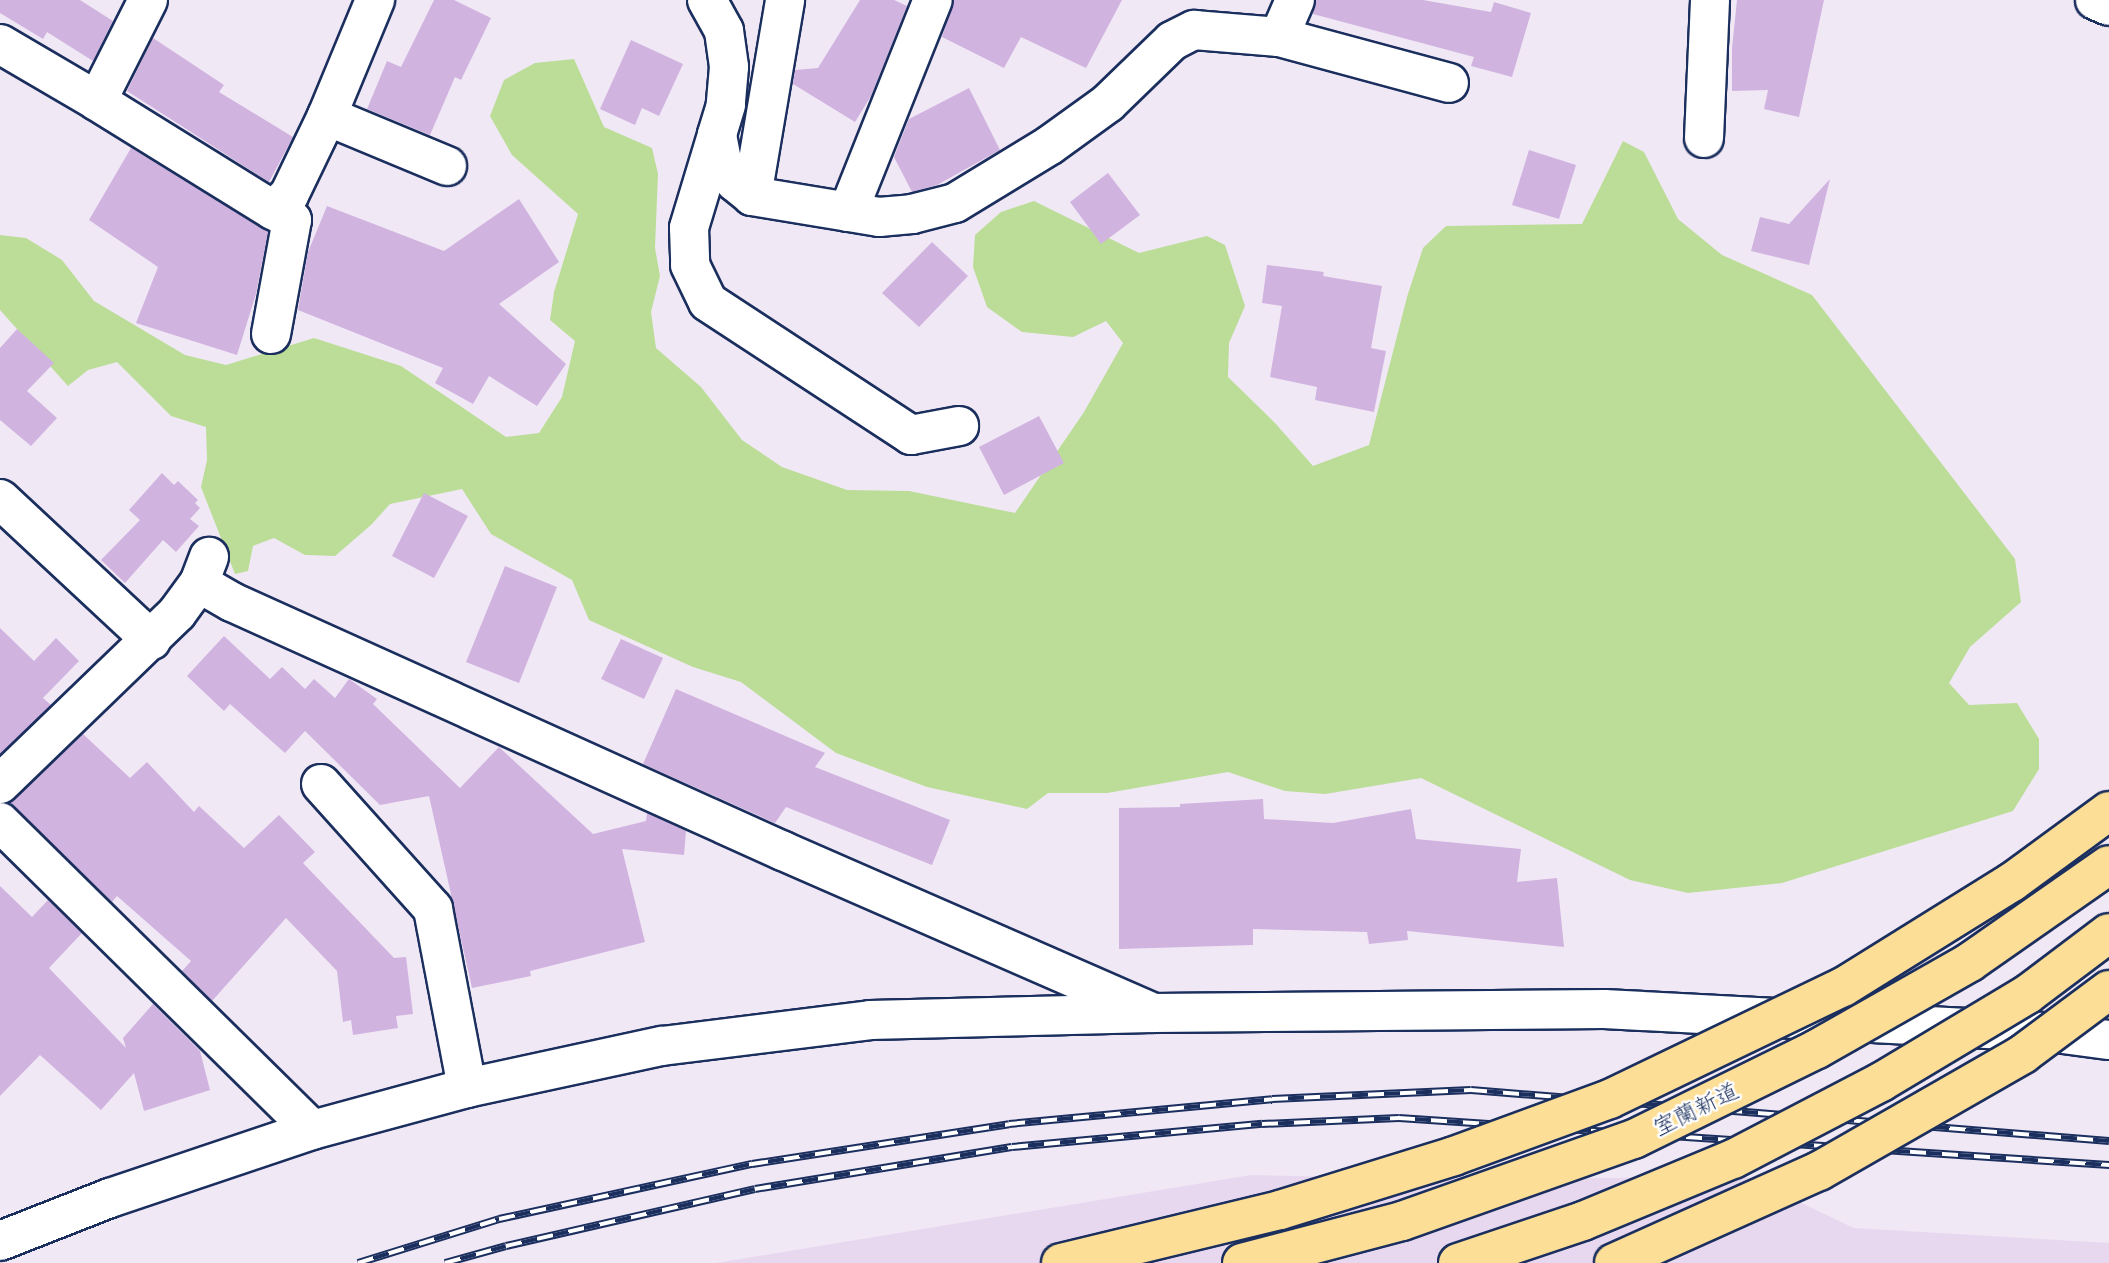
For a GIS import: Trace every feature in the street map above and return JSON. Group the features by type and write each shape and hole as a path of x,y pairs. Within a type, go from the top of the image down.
{"highway":[{"path":"1061,1263 1280,1210 1454,1156 1610,1099 1843,987 2012,882 2109,811"},
{"name":"室蘭新道","path":"1242,1263 1402,1221 1634,1139 1817,1049 1970,962 2109,864"},
{"path":"1458,1263 1583,1222 1733,1159 1881,1082 2028,995 2109,933"},
{"path":"1614,1263 1819,1171 2023,1054 2109,990"}],"street":[{"path":"97,101 148,0"},
{"path":"273,210 289,194 327,116 375,0"},
{"path":"707,0 724,31 729,67 726,105 689,228 690,265 708,302 911,435 960,426"},
{"path":"752,197 786,0"},
{"path":"848,212 933,0"},
{"path":"1279,37 1295,0"},
{"path":"1704,138 1710,0"},
{"path":"2095,0 2109,6"},
{"path":"717,135 723,166 752,197 879,217 912,214 955,203 1050,145 1108,103 1172,41 1194,30 1279,37 1449,83"},
{"path":"0,44 292,220 271,334"},
{"path":"327,116 447,166"},
{"path":"0,499 152,640"},
{"path":"0,784 152,640 204,570 232,602 758,840 1153,1013"},
{"path":"321,784 433,909 467,1088"},
{"path":"0,822 312,1130"},
{"path":"0,1241 110,1198 312,1130 467,1088 662,1046 870,1020 1153,1013 1604,1009 2048,1032 2109,1040"}],"shaded area":[{"path":"1251,1175 1480,1180 1745,1176 1854,1228 2109,1243 2109,1263 716,1263"}],"green space":[{"path":"574,59 604,127 652,148 658,174 655,248 660,276 651,312 656,348 701,387 742,440 782,467 847,490 909,491 1015,513 1084,412 1123,343 1106,321 1073,337 1022,332 987,307 973,267 975,235 1001,212 1034,201 1139,253 1207,236 1225,245 1245,306 1229,343 1228,377 1275,423 1313,466 1369,445 1407,297 1423,248 1446,226 1582,224 1623,141 1644,152 1678,219 1722,255 1812,295 2015,559 2021,602 1970,647 1949,683 1969,705 2017,703 2039,739 2039,769 2013,811 1782,883 1688,893 1630,880 1421,778 1325,794 1285,791 1228,772 1107,793 1048,793 1027,809 927,787 836,753 741,682 693,667 589,620 572,580 491,534 462,489 390,504 371,525 335,556 305,555 274,538 253,546 248,571 235,574 201,487 207,460 206,427 171,416 117,362 88,370 68,386 0,310 0,235 26,238 62,260 94,301 185,355 226,365 314,338 401,366 506,437 539,433 562,397 575,341 550,320 554,292 578,214 512,155 490,116 504,80 535,63"}],"building":[{"path":"0,0 80,0 113,21 93,61 47,32 43,39 0,13"},
{"path":"434,0 454,0 491,18 461,80 455,77 430,135 367,109 387,61 401,67"},
{"path":"860,0 894,0 907,6 871,96 855,122 793,84 795,70 818,68"},
{"path":"954,0 1122,0 1086,68 1021,37 1004,68 942,37"},
{"path":"1316,0 1423,0 1491,12 1494,2 1531,13 1512,77 1471,66 1474,57 1313,14"},
{"path":"1737,0 1824,0 1799,117 1764,109 1768,90 1732,91 1732,48"},
{"path":"153,38 224,85 219,92 293,137 269,182 127,91"},
{"path":"631,40 683,64 659,116 642,108 635,125 600,109"},
{"path":"969,88 1000,150 937,185 912,192 894,157 909,119"},
{"path":"131,148 268,232 256,294 237,355 136,323 158,267 89,220"},
{"path":"1529,150 1576,165 1559,219 1512,205"},
{"path":"1108,173 1140,215 1101,244 1070,202"},
{"path":"1830,179 1809,265 1751,251 1760,217 1789,224"},
{"path":"519,199 559,262 499,304 566,364 537,406 489,376 473,404 435,383 443,368 298,310 308,252 327,206 444,251"},
{"path":"932,242 968,276 919,327 882,293"},
{"path":"1267,265 1324,272 1323,276 1382,286 1371,348 1386,351 1374,412 1315,400 1317,387 1270,377 1282,306 1262,303"},
{"path":"17,329 54,363 27,391 57,418 31,446 0,420 0,348"},
{"path":"1039,416 1064,463 1004,495 979,447"},
{"path":"162,473 174,485 178,481 198,500 195,503 200,508 190,519 199,526 176,552 163,540 125,583 101,560 140,520 129,510"},
{"path":"424,493 468,516 434,578 392,556"},
{"path":"505,566 557,587 519,683 466,662"},
{"path":"0,628 34,661 56,638 79,661 43,698 51,705 0,754"},
{"path":"224,636 270,679 282,667 305,689 314,679 335,698 349,679 377,699 373,704 460,788 499,747 593,834 646,821 647,813 686,831 684,855 622,849 645,942 530,971 531,976 472,988 429,796 380,805 305,731 285,753 230,704 224,711 187,676"},
{"path":"621,639 663,658 644,699 601,679"},
{"path":"676,689 825,753 815,767 950,820 932,865 786,807 775,823 643,764"},
{"path":"83,734 130,778 147,762 194,812 199,806 244,848 279,815 315,852 303,863 394,958 406,957 413,1014 396,1016 398,1028 353,1035 351,1020 343,1022 337,971 286,918 212,1001 182,971 191,961 117,896 112,902 10,803"},
{"path":"1263,799 1264,819 1333,823 1411,809 1416,839 1521,849 1517,882 1557,878 1564,947 1407,931 1408,940 1369,944 1367,932 1253,929 1253,945 1119,949 1119,808 1180,807 1180,804"},
{"path":"0,886 32,917 48,900 82,933 49,968 126,1048 123,1038 153,1004 200,1051 210,1090 144,1111 134,1073 101,1110 40,1055 0,1096"}],"railway":[{"path":"358,1263 499,1219 752,1164 1009,1124 1272,1099 1471,1090 2109,1141"},
{"path":"445,1263 506,1246 755,1189 1012,1147 1262,1124 1399,1118 2109,1165"}]}
